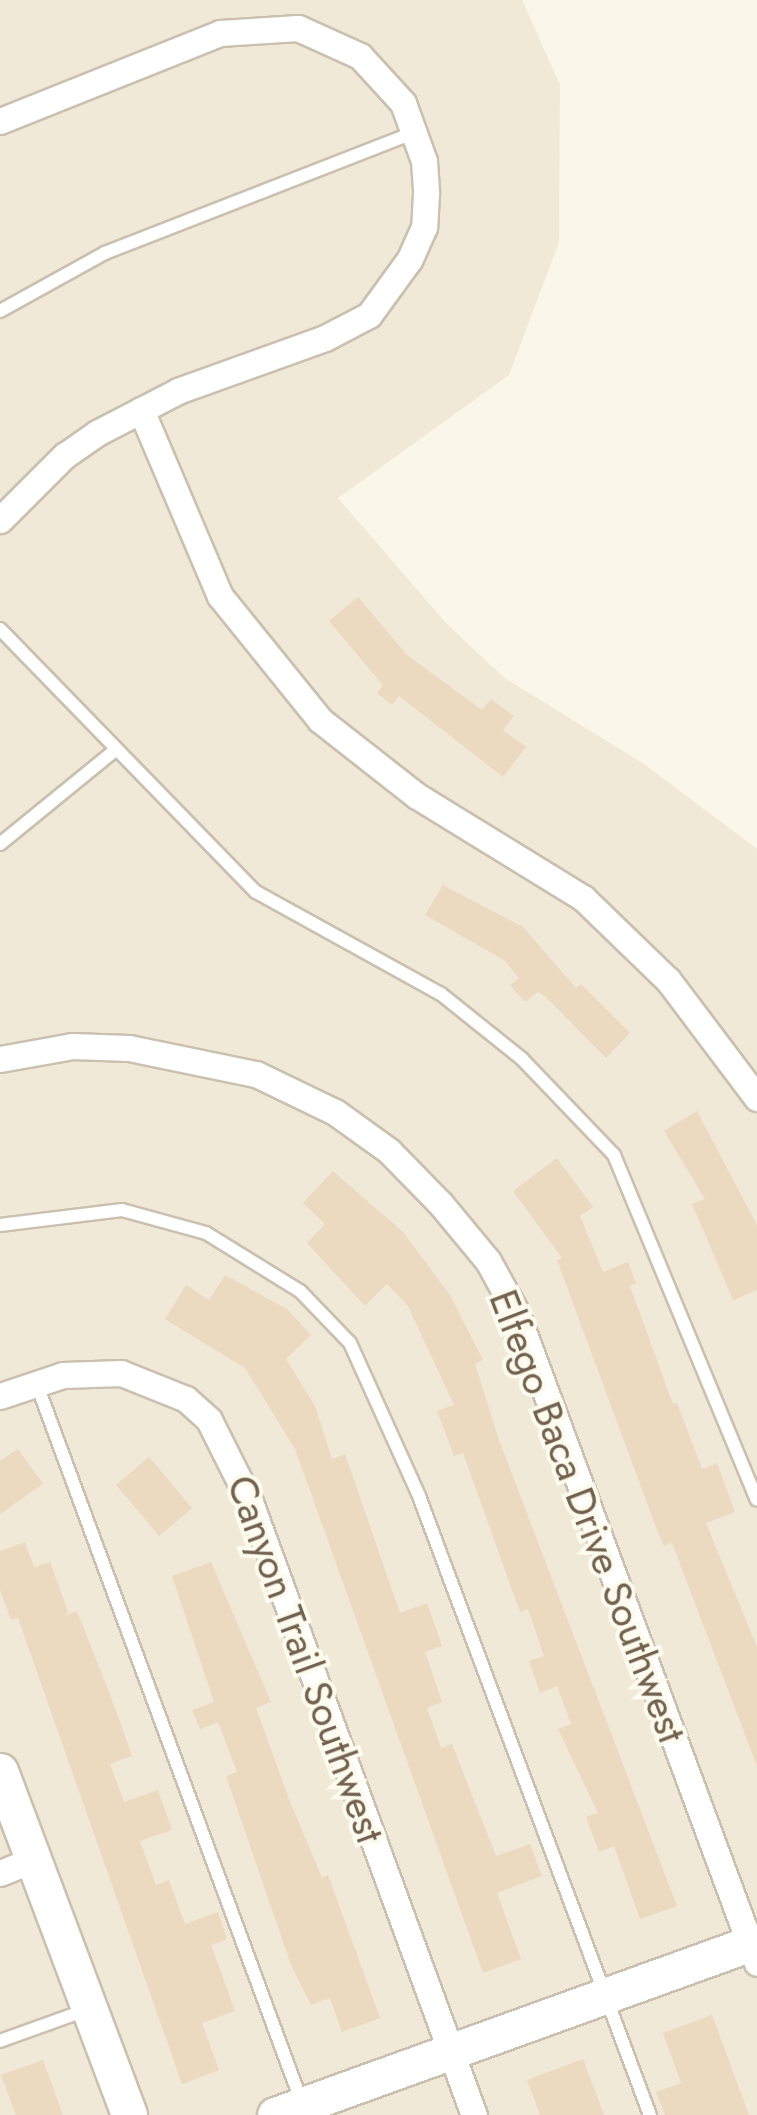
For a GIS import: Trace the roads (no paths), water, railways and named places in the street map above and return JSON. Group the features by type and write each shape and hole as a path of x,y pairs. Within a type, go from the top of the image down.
{"street":[{"path":"0,121 220,33 298,28 360,56 403,103 424,162 424,227 409,260 369,315 141,410 65,455 0,520"},
{"path":"141,410 220,596 320,720 417,796 595,909 705,1023 757,1098"},
{"name":"Elfego Baca Drive Southwest","path":"0,1059 72,1046 129,1048 256,1074 335,1112 389,1152 440,1203 488,1261 516,1312 755,1949"},
{"name":"Canyon Trail Southwest","path":"0,1396 36,1382 89,1370 121,1373 152,1381 210,1420 250,1502 474,2115"},
{"path":"0,1771 130,2115"},
{"path":"0,1873 34,1860"},
{"path":"294,2112 606,1995 755,1949"}],"lane":[{"path":"0,311 105,253 416,132"},
{"path":"0,629 114,751 256,892 440,994 522,1058 614,1155 757,1500"},
{"path":"0,844 114,751"},
{"path":"0,1225 122,1210 206,1234 300,1291 350,1342 419,1496 650,2115"},
{"path":"36,1382 294,2112"},
{"path":"0,2042 88,2009"}]}
